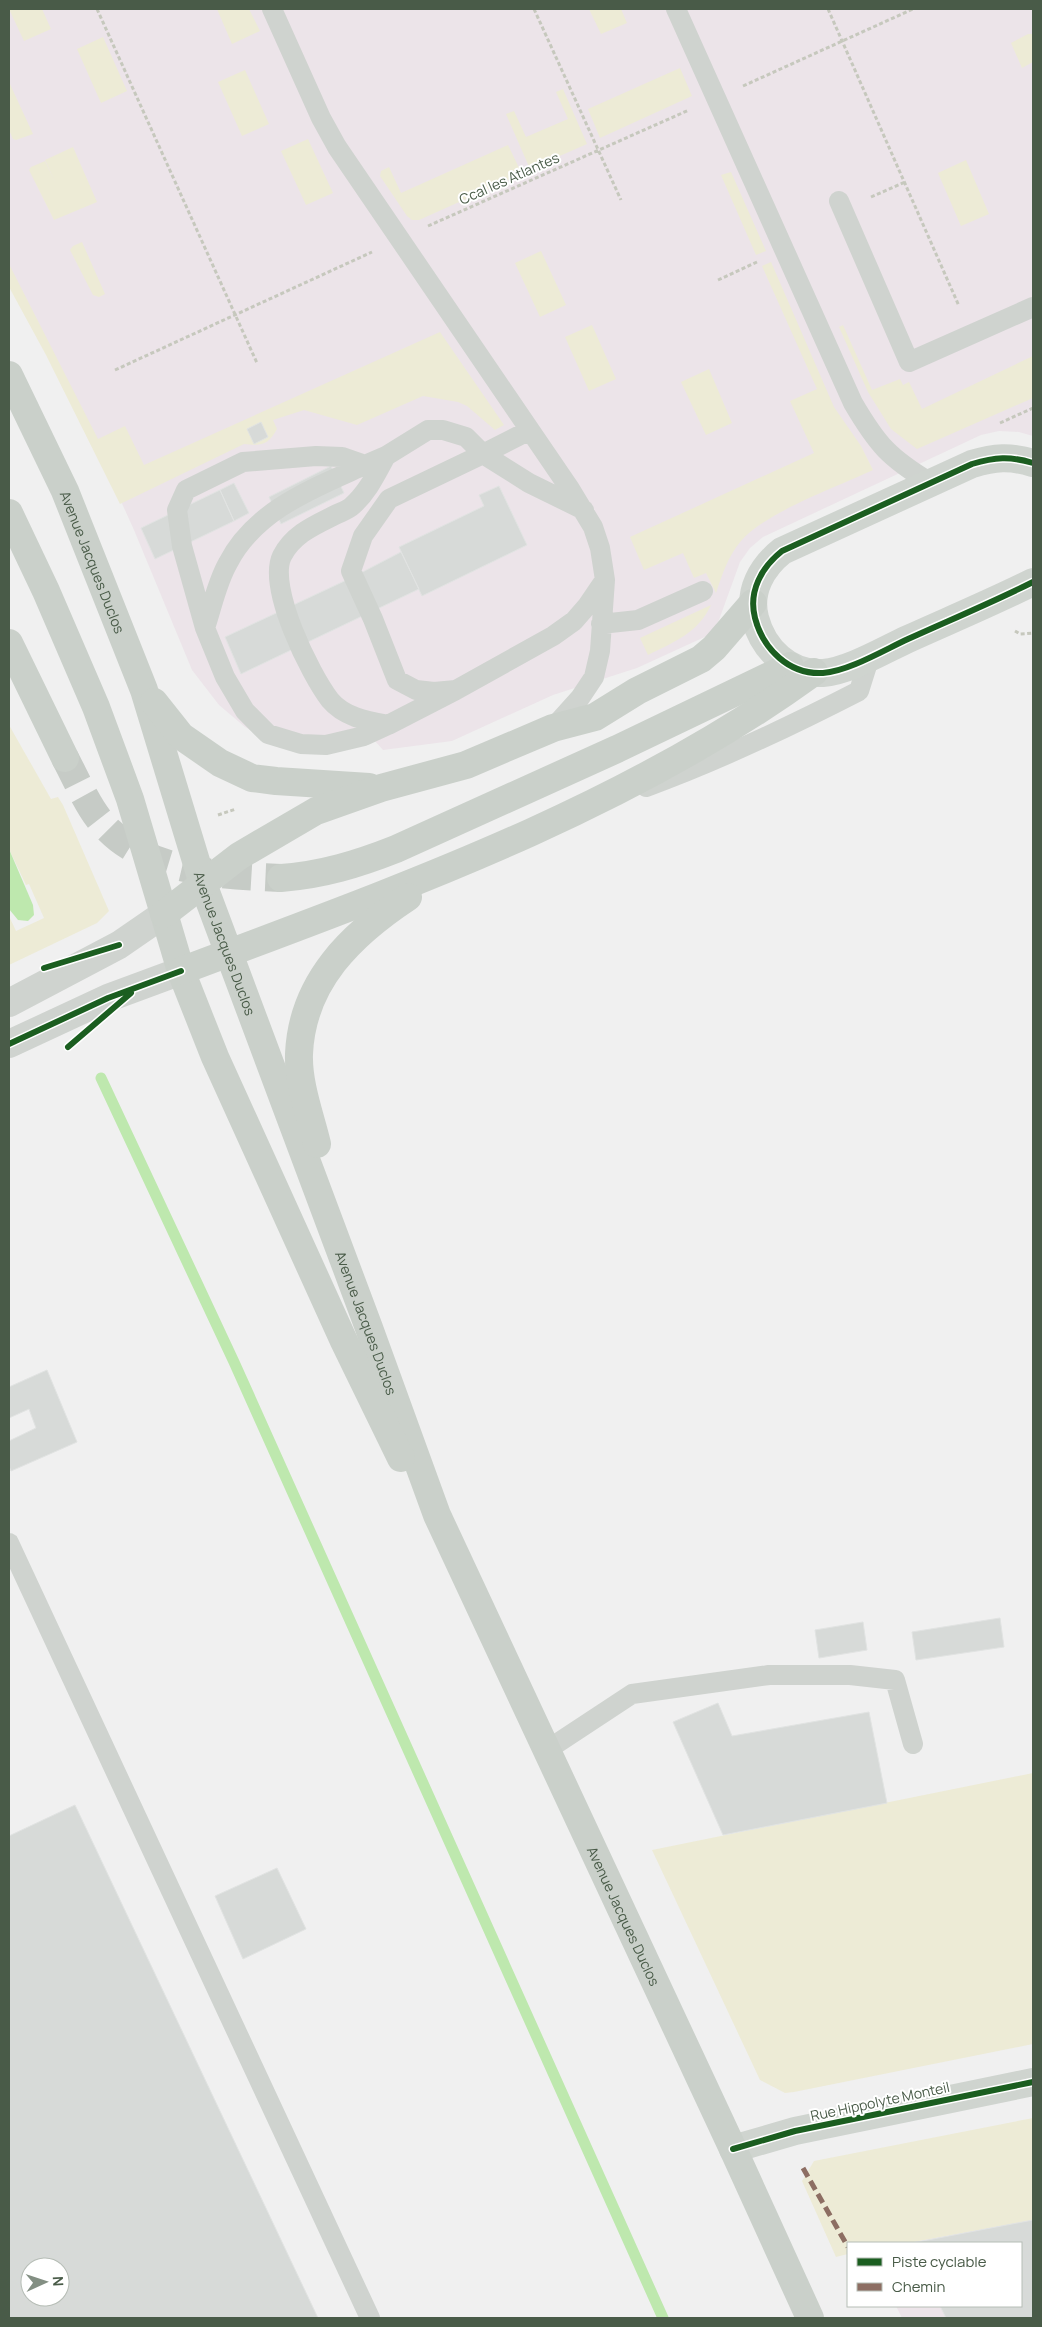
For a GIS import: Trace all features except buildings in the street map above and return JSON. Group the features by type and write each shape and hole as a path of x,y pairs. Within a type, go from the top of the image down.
{"main road":[{"name":"Avenue Jacques Duclos","path":"9,376 65,491 144,690 203,884 437,1515 810,2318"},
{"name":"Avenue Jacques Duclos","path":"9,513 46,591 96,707 130,799 181,971 215,1057 355,1365 405,1466 437,1515"},
{"path":"164,914 239,856 316,811 381,788 466,765 552,728 594,717 637,691 701,659 719,643 753,603"},
{"path":"9,643 66,758"},
{"path":"181,971 459,864 587,806 726,731 802,669"},
{"path":"281,878 330,872 359,864 802,669"},
{"path":"144,690 181,736 220,763 252,778 381,788"},
{"path":"369,1328 336,1216 302,1085 299,1054 303,1023 321,978 342,951 375,918 459,864"}],"street":[{"path":"1033,463 1003,456 972,464 782,551 765,567 758,582 753,603 760,635 775,654 802,669 835,670 1033,583"},
{"path":"9,1003 119,945 164,914"},
{"path":"9,1044 108,998 181,971"},
{"name":"Rue Hippolyte Monteil","path":"733,2149 795,2131 1033,2082"}],"lane":[{"path":"272,9 337,147 530,430 593,526 600,548 605,580 600,651 594,677 580,698 552,728"},
{"path":"676,9 853,402 886,452 902,466 931,484"},
{"path":"839,201 909,362 1033,307"},
{"path":"205,628 228,563 253,529 274,509 386,456 428,430 443,430 466,437 482,454 529,483 584,510"},
{"path":"456,690 434,692 416,690 397,680 373,618 351,571 363,536 389,499 530,430"},
{"path":"365,465 342,457 316,456 242,462 186,490 177,510 182,546 205,628 225,678 245,711 268,734 301,744 326,745 364,736 388,726 553,636 574,621 605,580"},
{"path":"386,456 370,487 351,508 306,529 292,541 282,557 278,582 284,605 302,650 330,700 358,719 388,726"},
{"path":"602,624 638,620 703,592"},
{"path":"587,806 633,792 697,768 775,734 859,691 870,656"},
{"path":"9,1543 370,2318"},
{"path":"546,1750 632,1694 769,1674 850,1675 895,1680 913,1744"}],"path":[{"path":"97,9 257,363"},
{"path":"534,9 621,200"},
{"path":"828,9 971,334"},
{"path":"1014,631 1020,634 1033,633"},
{"path":"216,816 239,808"}],"shaded area":[{"path":"9,9 1033,9 1033,436 1019,432 999,431 981,435 763,537 750,548 740,562 719,620 709,635 637,668 553,695 452,741 383,750 374,740 261,736 245,727 219,705 192,670 134,530 81,413 9,276"},
{"path":"9,9 42,9 51,29 24,41"},
{"path":"217,9 249,9 260,31 232,44"},
{"path":"589,9 621,9 627,23 601,34"},
{"path":"1028,34 1033,34 1033,62 1022,68 1011,43"},
{"path":"103,37 127,91 101,103 77,49"},
{"path":"680,68 692,96 600,138 588,109"},
{"path":"245,70 269,124 242,136 218,82"},
{"path":"9,82 33,134 16,140 13,139 9,130"},
{"path":"563,89 587,144 530,169 506,114 514,111 526,137 568,119 556,92"},
{"path":"308,139 333,193 306,205 281,151"},
{"path":"508,145 522,174 419,220 412,220 407,216 380,176 381,171 389,167 401,193"},
{"path":"73,147 97,202 54,220 29,170 31,167 45,161 56,184 45,160"},
{"path":"966,160 989,214 961,226 938,173"},
{"path":"731,172 766,251 756,255 721,175"},
{"path":"82,242 105,294 99,297 93,295 70,250 73,246"},
{"path":"541,251 566,305 540,317 515,263"},
{"path":"771,262 834,407 861,446 873,470 784,510 752,530 732,553 716,593 706,573 694,578 683,553 644,570 630,537 814,453 790,401 817,389 762,266"},
{"path":"9,264 98,439 125,426 144,465 440,332 504,425 495,430 467,406 458,402 423,396 357,425 304,410 273,420 277,429 271,438 264,443 255,445 244,444 120,504 46,355 9,287"},
{"path":"592,325 616,379 589,391 565,337"},
{"path":"843,325 872,390 900,379 903,385 909,382 922,409 1033,356 1033,398 917,449 891,429 868,392 839,327"},
{"path":"709,369 732,423 706,435 681,382"},
{"path":"711,605 706,615 692,630 676,641 648,655 640,638"},
{"path":"9,725 51,799 58,797 63,805 109,911 97,923 9,965 9,916 16,931 44,918 29,884 26,885 9,849"},
{"path":"9,849 33,905 34,915 28,921 18,920 9,909"},
{"path":"1033,1773 1033,2044 794,2092 785,2093 760,2080 652,1850"},
{"path":"1033,2118 1033,2220 913,2242 847,2242 847,2254 836,2257 802,2181 814,2161"},
{"path":"1033,2220 1033,2318 902,2318 896,2307 1022,2307 1022,2242 913,2242"}],"waterway":[{"path":"101,1078 234,1362 663,2318"}],"tunnel":[{"path":"65,758 92,809 109,830 129,846 151,858 176,866 229,875 281,878"}],"marked path":[{"path":"803,2168 847,2245"}],"cycle path":[{"path":"1033,463 1002,458 972,464 782,551 768,564 758,580 753,598 753,608 764,640 779,658 799,670 823,673 855,664 1033,582"},
{"path":"44,968 119,945"},
{"path":"9,1044 108,998 181,971"},
{"path":"68,1047 131,993"},
{"path":"733,2149 795,2131 1033,2082"}]}
